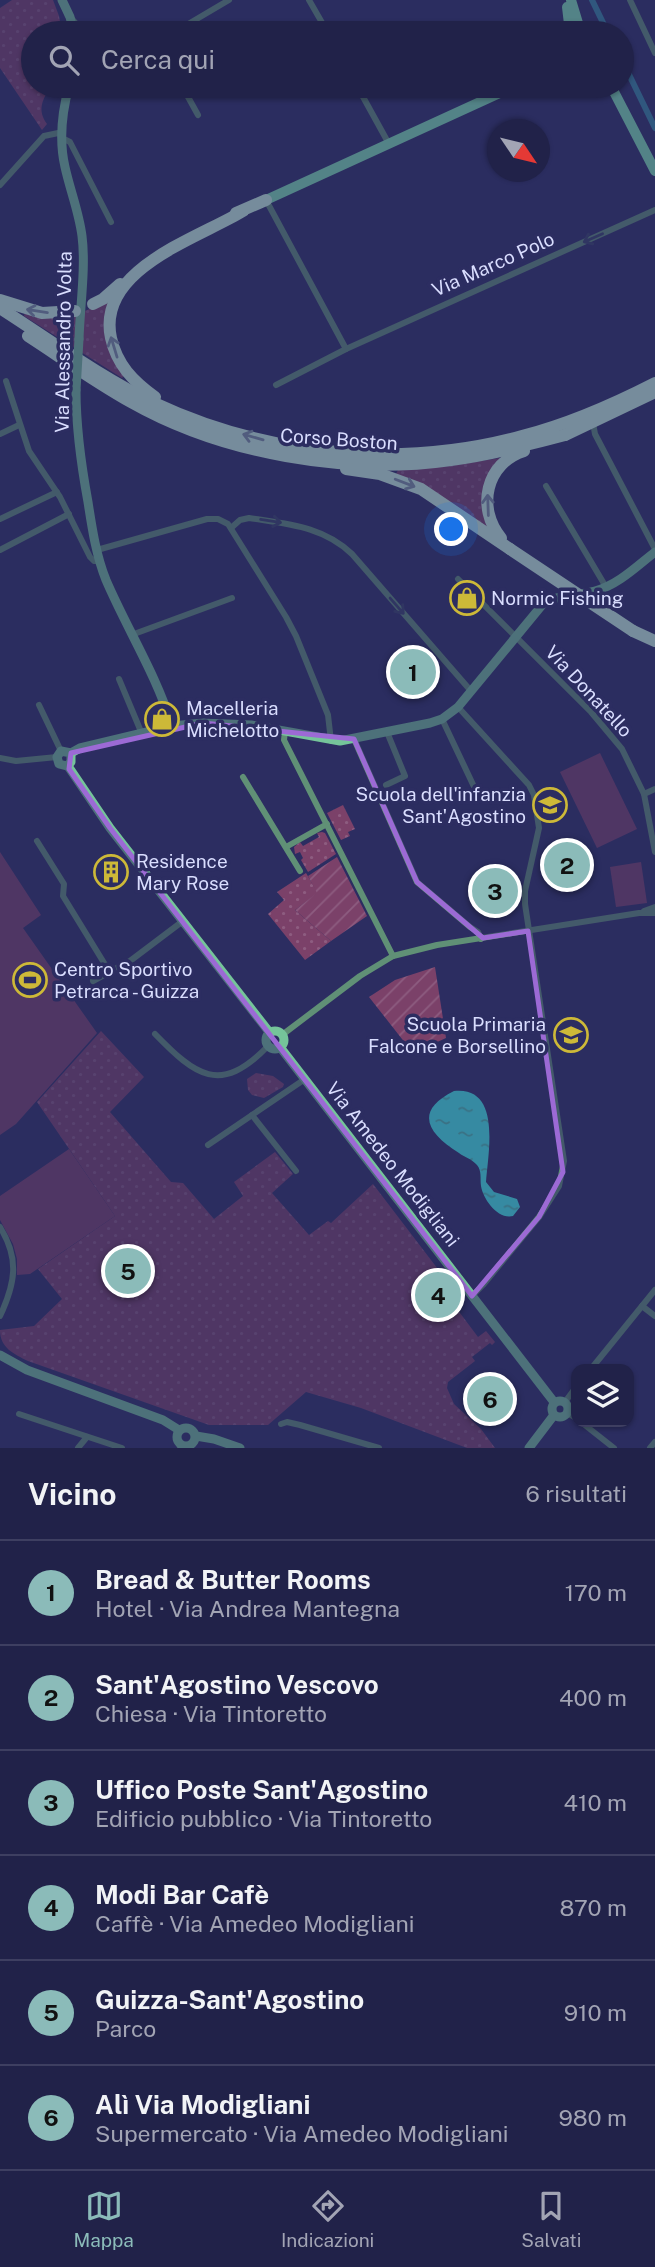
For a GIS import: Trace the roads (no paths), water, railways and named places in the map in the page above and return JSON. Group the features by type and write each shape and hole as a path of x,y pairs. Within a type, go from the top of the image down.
{"highway":[{"path":"176,413 127,374 114,353 110,333 112,310 122,288 147,264 174,246 266,200"},
{"path":"93,304 103,299 144,261 173,242 243,211"},
{"path":"0,300 42,313 75,311"},
{"name":"Corso Boston","path":"0,308 101,373 176,413 265,441 344,453 391,454 446,450 560,431 655,383"},
{"name":"Corso Boston","path":"0,318 131,402 160,417 220,441 267,454 332,462 388,464 449,461 528,445 655,392"},
{"path":"510,549 493,528 488,515 487,494 493,475 516,453 546,445 560,431"},
{"path":"267,454 380,474 406,482 435,497 633,631 655,641"}],"main road":[{"path":"565,0 569,21"},
{"path":"571,0 578,21"},
{"path":"266,200 489,98"},
{"path":"615,98 618,101"},
{"path":"617,98 655,171"}],"street":[{"path":"62,0 71,21"},
{"path":"193,21 229,0"},
{"path":"309,0 321,21"},
{"path":"630,0 655,53"},
{"path":"70,17 74,21"},
{"name":"Via Alessandro Volta","path":"68,98 63,135 65,167 78,209 83,239 76,390 78,441 99,561 167,707 173,726"},
{"path":"189,98 198,115"},
{"path":"364,98 389,144"},
{"path":"0,185 44,136 63,135 70,142 111,222"},
{"path":"65,167 79,161"},
{"path":"266,200 346,349"},
{"name":"Via Marco Polo","path":"276,384 346,349 655,210"},
{"name":"Via Alessandro Volta","path":"6,381 29,450 57,492 90,557 99,561"},
{"path":"0,758 16,761 71,753 80,748 173,726 203,723 239,724 331,741 354,739 442,719 458,707 536,612 549,600 595,592 606,587 655,551 595,434 593,418"},
{"path":"0,434 19,425"},
{"path":"546,486 606,587"},
{"path":"0,519 57,492"},
{"path":"0,550 69,514"},
{"path":"231,527 240,520 249,518 307,527 336,541 352,554 471,691"},
{"path":"97,550 207,519 222,520 231,527 296,636 328,715 331,741"},
{"name":"Via Donatello","path":"458,579 615,739 629,759 644,794 655,852"},
{"path":"134,634 232,598"},
{"path":"118,679 142,734"},
{"path":"40,705 59,754 59,764 68,766 110,828 270,1033"},
{"path":"458,707 529,785 534,795 540,822 525,891 528,931 562,1147 563,1172 559,1186 539,1217 472,1296"},
{"path":"442,719 477,793"},
{"path":"285,731 284,740 393,956"},
{"path":"386,785 405,776 387,732"},
{"path":"354,739 417,882 478,932 481,939"},
{"path":"68,766 72,760 71,753"},
{"path":"243,777 300,871"},
{"path":"644,794 655,789"},
{"path":"286,847 327,824"},
{"path":"37,841 64,884 63,895 109,971"},
{"path":"282,1035 360,976 393,956 436,946 654,910"},
{"path":"93,981 130,961 183,921"},
{"path":"275,1031 282,1035 284,1042 280,1047 274,1049 268,1046 266,1040 270,1033 275,1031"},
{"path":"155,1034 183,1063 193,1070 213,1075 233,1072 268,1046"},
{"name":"Via Amedeo Modigliani","path":"280,1047 554,1402"},
{"path":"208,1145 305,1079"},
{"path":"252,1115 296,1171"},
{"path":"0,1227 9,1244 13,1269 11,1294 0,1316"},
{"path":"595,1364 655,1290"},
{"path":"642,1306 655,1316"},
{"path":"0,1355 27,1370 163,1420 179,1430 190,1428 196,1436 214,1438 240,1448"},
{"path":"565,1402 571,1394"},
{"path":"554,1415 551,1409 554,1402 559,1400 565,1402 567,1413"},
{"path":"554,1415 563,1416 567,1413"},
{"path":"567,1413 571,1415"},
{"path":"19,1414 121,1448"},
{"path":"529,1448 554,1415"},
{"path":"281,1424 287,1422 300,1425 379,1448"},
{"path":"587,1427 614,1448"},
{"path":"179,1430 177,1440 181,1447 193,1444 196,1436"},
{"path":"78,1448 88,1437"},
{"path":"650,1448 655,1442"}],"water":[{"path":"454,1091 469,1092 480,1099 486,1110 489,1139 486,1182 494,1192 517,1199 520,1207 513,1216 502,1215 492,1207 482,1191 477,1165 439,1138 433,1130 430,1114 433,1106"}],"waterway":[{"path":"592,0 602,21"},
{"path":"634,85 655,128"}],"place":[{"name":"Normic Fishing","path":"467,598"},
{"name":"Bread & Butter Rooms","path":"413,672"},
{"name":"Macelleria Michelotto","path":"162,719"},
{"name":"Scuola dell'infanzia Sant'Agostino","path":"550,805"},
{"name":"Sant'Agostino Vescovo","path":"567,865"},
{"name":"Residence Mary Rose","path":"111,872"},
{"name":"Uffico Poste Sant'Agostino","path":"495,891"},
{"name":"Centro Sportivo Petrarca - Guizza","path":"30,980"},
{"name":"Scuola Primaria Falcone e Borsellino","path":"571,1035"},
{"name":"Guizza-Sant'Agostino","path":"128,1271"},
{"name":"Modi Bar Cafè","path":"438,1295"},
{"name":"Alì Via Modigliani","path":"490,1399"}]}
